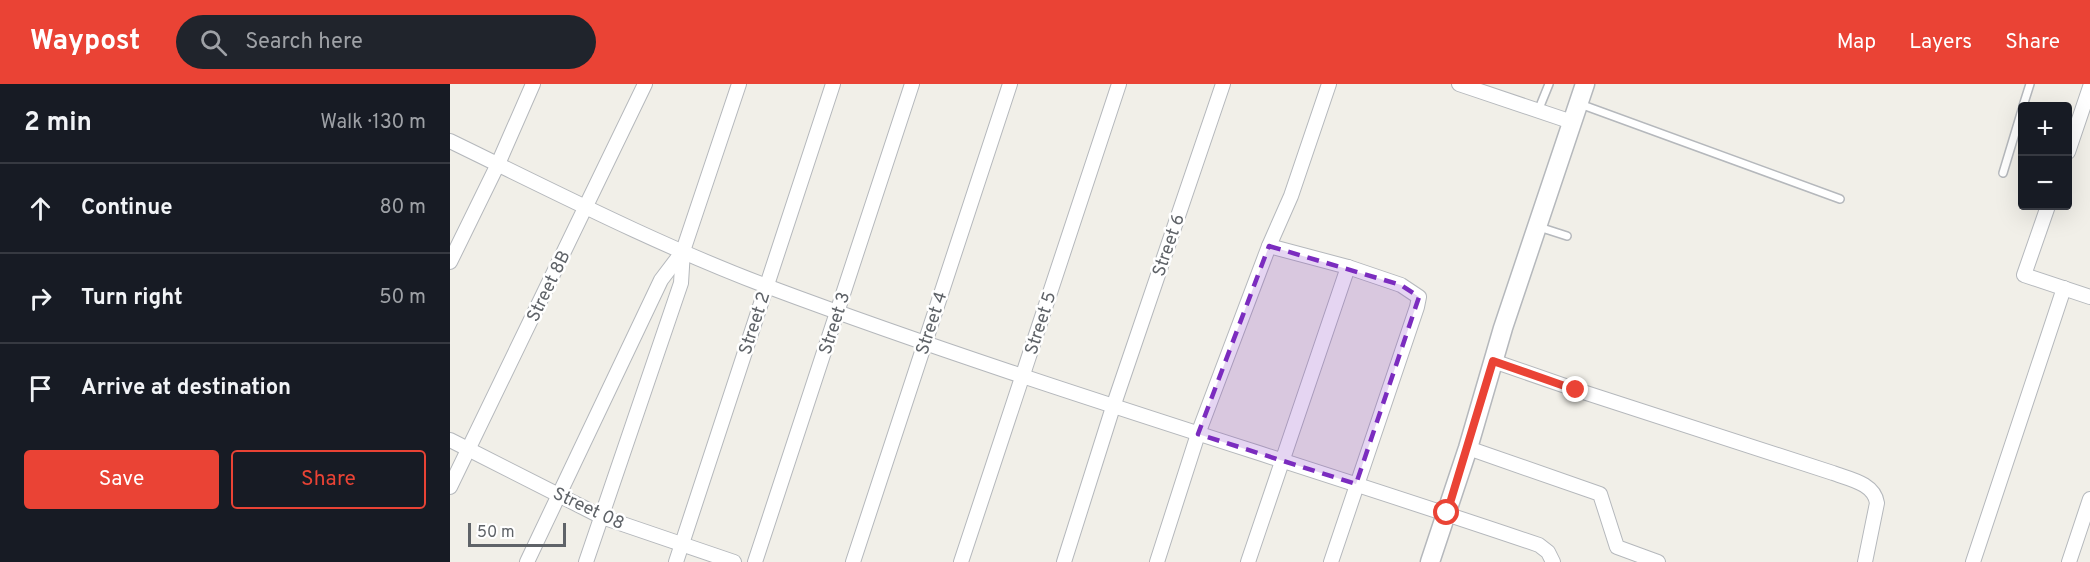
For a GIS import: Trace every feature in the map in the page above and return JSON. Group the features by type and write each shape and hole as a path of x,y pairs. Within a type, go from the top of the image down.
{"street":[{"path":"450,262 498,164 533,84"},
{"name":"Street 8B","path":"450,488 645,84"},
{"path":"586,562 681,283 683,251 740,84"},
{"name":"Street 2","path":"676,562 833,84"},
{"name":"Street 3","path":"755,562 912,84"},
{"name":"Street 4","path":"853,562 1010,84"},
{"name":"Street 5","path":"962,562 1119,84"},
{"name":"Street 6","path":"1064,562 1113,407 1223,84"},
{"path":"1157,562 1198,434 1269,246 1291,196 1329,84"},
{"path":"1458,84 1572,122"},
{"path":"1430,562 1468,448 1493,361 1585,84"},
{"path":"2072,138 2090,87"},
{"path":"450,141 587,208 766,286 1113,407 1447,513 1539,545 1548,552 1552,562"},
{"path":"2048,210 2024,275 2090,297"},
{"path":"1269,246 1348,267 1401,285 1419,297 1331,562"},
{"path":"527,562 661,280 683,251"},
{"path":"1248,562 1348,267"},
{"path":"1973,562 2064,288"},
{"path":"1493,361 1833,473 1870,488 1876,494 1877,502 1865,562"},
{"name":"Street 08","path":"450,440 602,517 734,562"},
{"path":"1468,448 1600,494 1617,547 1658,562"},
{"path":"2069,562 2090,499"}],"lane":[{"path":"1538,111 1550,84"},
{"path":"2025,102 2030,84"},
{"path":"1578,104 1840,199"},
{"path":"2003,173 2018,124"},
{"path":"1537,226 1567,236"}],"highlighted area":[{"path":"1269,246 1401,285 1419,297 1356,484 1198,434"}],"route":[{"path":"1447,513 1493,361 1576,390"}]}
